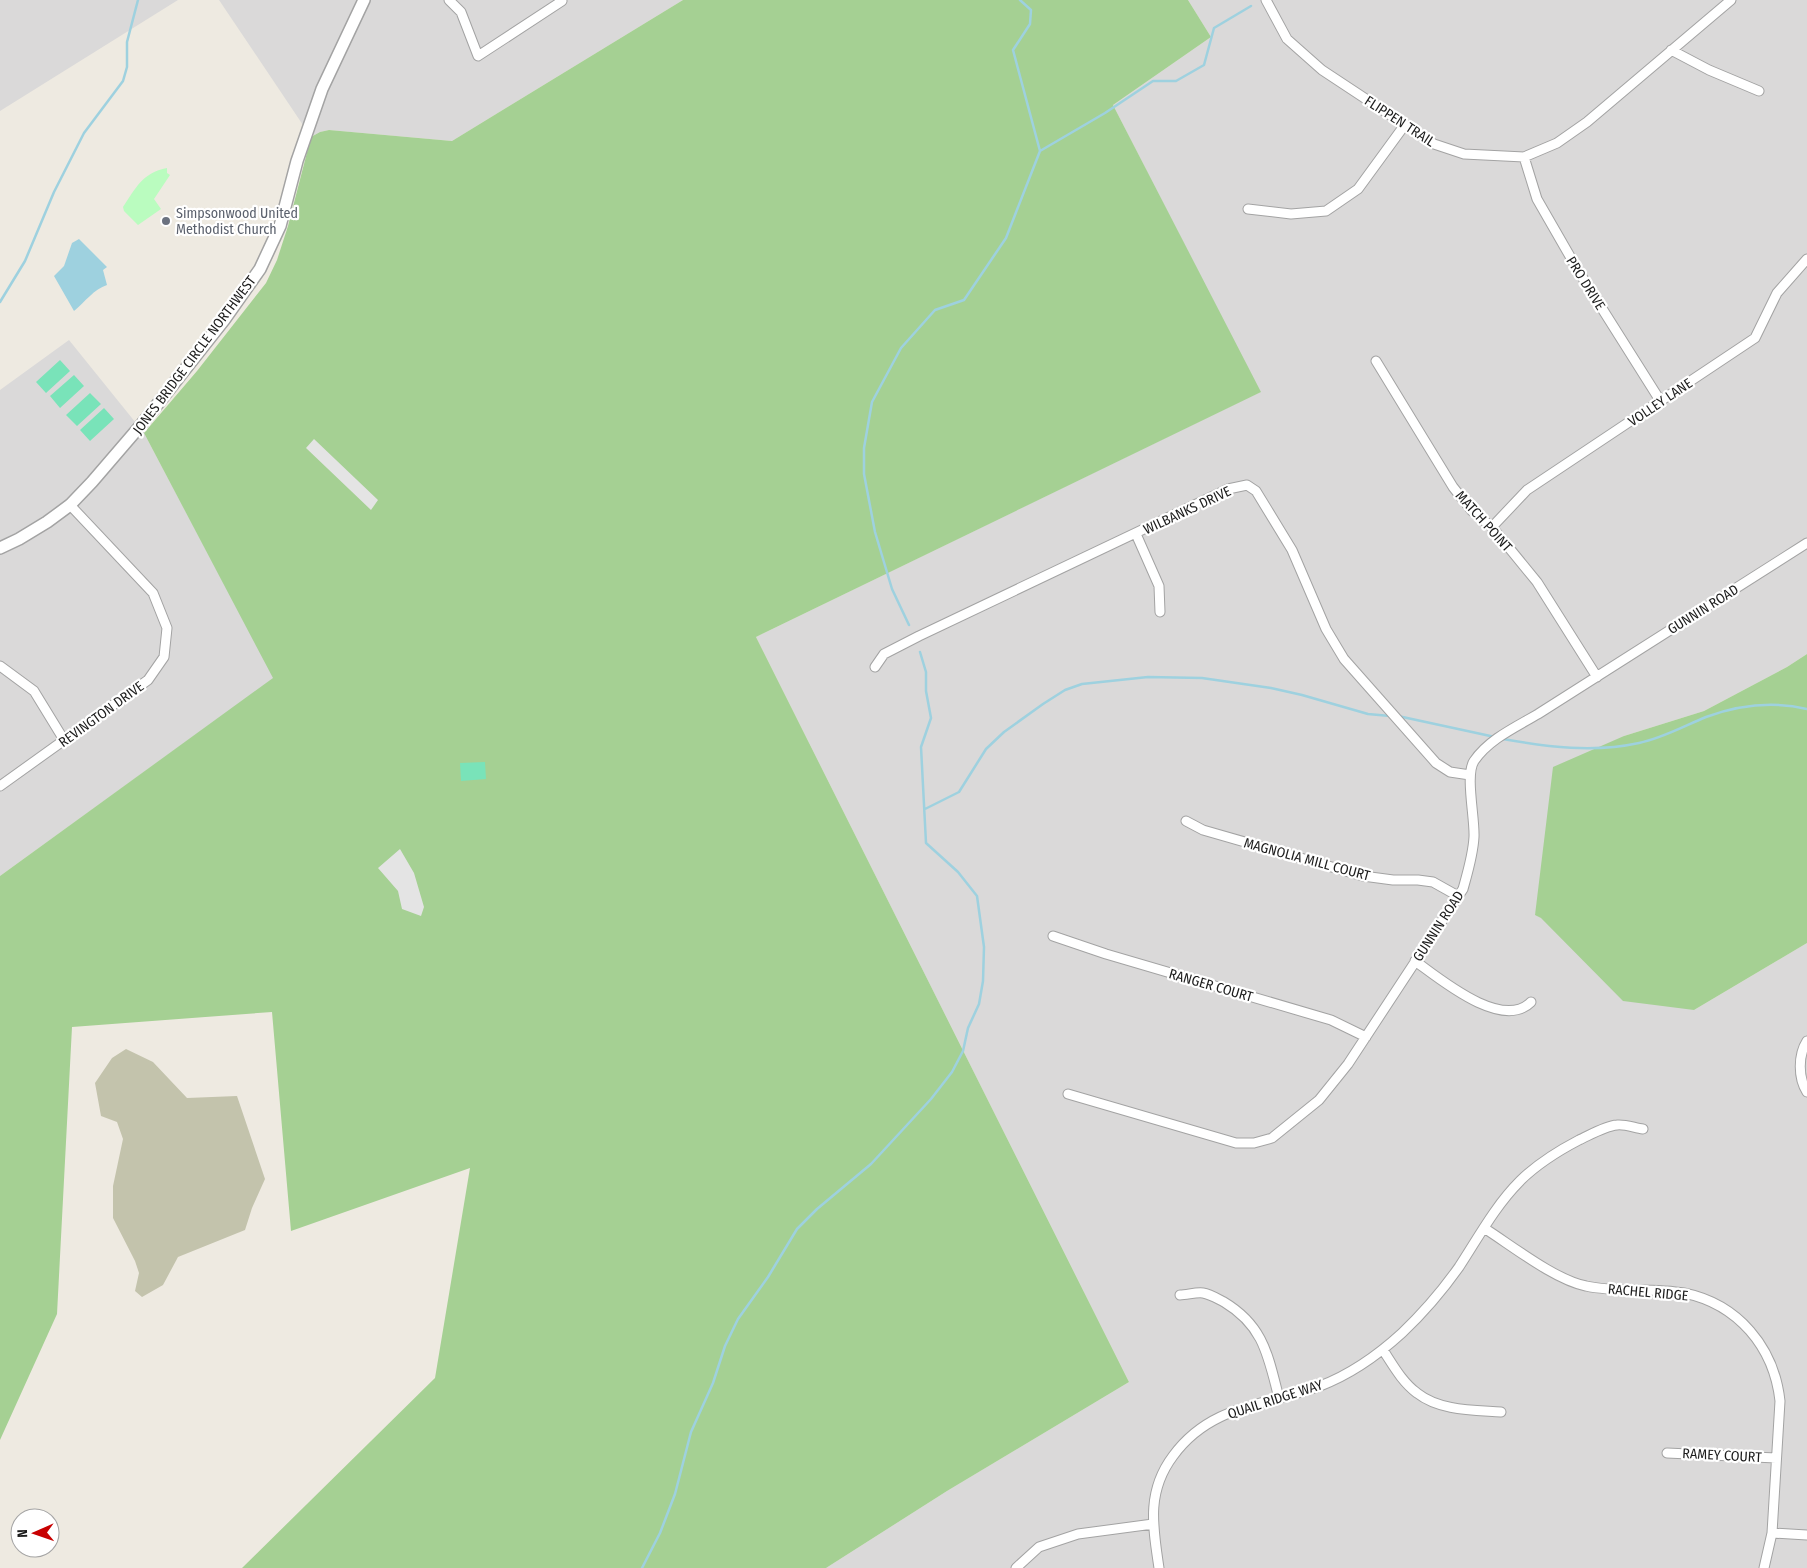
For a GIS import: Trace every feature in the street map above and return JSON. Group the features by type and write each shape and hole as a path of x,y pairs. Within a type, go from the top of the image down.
{"street":[{"name":"JONES BRIDGE CIRCLE NORTHWEST","path":"0,548 47,522 70,504 92,482 141,425 224,320 260,269 280,226 297,160 322,90 364,0"},
{"path":"449,0 460,12 478,56 562,0"},
{"name":"FLIPPEN TRAIL","path":"1266,0 1287,39 1322,70 1404,126 1434,144 1464,154 1524,157 1557,143 1587,122 1731,0"},
{"path":"1672,50 1709,70 1758,91"},
{"path":"1248,209 1291,214 1326,211 1358,189 1404,126"},
{"name":"PRO DRIVE","path":"1524,157 1537,199 1579,272 1661,402"},
{"name":"VOLLEY LANE","path":"1492,527 1527,490 1755,338 1777,293 1807,259"},
{"name":"MATCH POINT","path":"1376,361 1453,487 1472,511 1492,527 1537,582 1597,676"},
{"name":"WILBANKS DRIVE","path":"876,667 884,654 1228,489 1248,485 1256,491 1292,550 1326,629 1344,659 1436,763 1450,772 1470,774"},
{"name":"REVINGTON DRIVE","path":"0,786 148,680 164,657 167,628 154,593 80,517 70,504"},
{"path":"1136,534 1159,586 1160,612"},
{"name":"GUNNIN ROAD","path":"1068,1094 1236,1143 1254,1143 1272,1138 1319,1100 1348,1064 1462,889 1471,862 1474,836 1470,774 1473,763 1479,754 1497,738 1807,543"},
{"path":"0,666 34,691 64,740"},
{"name":"MAGNOLIA MILL COURT","path":"1186,821 1203,830 1362,876 1433,882 1458,896"},
{"name":"RANGER COURT","path":"1053,936 1106,954 1331,1020 1366,1037"},
{"path":"1415,961 1459,992 1482,1005 1507,1011 1525,1007 1531,1002"},
{"path":"1807,1041 1803,1047 1800,1068 1804,1088 1807,1092"},
{"name":"QUAIL RIDGE WAY","path":"1159,1568 1153,1524 1153,1508 1162,1474 1173,1456 1195,1432 1214,1419 1244,1408 1321,1386 1382,1350 1443,1289 1506,1196 1536,1167 1587,1136 1617,1125 1643,1129"},
{"name":"RACHEL RIDGE","path":"1484,1228 1562,1278 1586,1286 1683,1293 1703,1298 1722,1307 1746,1326 1758,1340 1778,1382 1780,1401 1772,1533 1764,1568"},
{"path":"1180,1296 1203,1293 1239,1311 1257,1331 1267,1356 1279,1398"},
{"path":"1382,1350 1404,1381 1417,1394 1434,1403 1455,1408 1501,1412"},
{"name":"RAMEY COURT","path":"1667,1453 1776,1458"},
{"path":"1016,1568 1038,1547 1078,1534 1153,1524"},
{"path":"1772,1533 1807,1535"}],"shaded area":[{"path":"0,0 178,0 0,111"},
{"path":"219,0 683,0 452,141 329,130 311,137"},
{"path":"1188,0 1807,0 1807,654 1787,667 1704,711 1624,736 1535,914 1694,1010 1807,943 1807,1568 826,1568 947,1491 1129,1382 756,637 1260,392 1113,105 1211,37"},
{"path":"69,340 144,433 274,678 0,876 0,390"},
{"path":"314,439 378,500 371,510 306,448"},
{"path":"400,849 414,873 424,907 421,916 402,909 398,891 378,868"},
{"path":"126,1049 153,1062 187,1098 237,1096 265,1179 252,1208 245,1230 178,1257 163,1285 142,1297 135,1291 139,1273 135,1261 113,1218 113,1186 123,1139 117,1122 101,1116 95,1083 112,1058"}],"green space":[{"path":"683,0 1188,0 1211,37 1113,105 1261,392 756,637 1129,1382 947,1491 826,1568 242,1568 435,1378 470,1168 291,1231 272,1012 72,1027 57,1314 0,1440 0,876 273,678 144,433 197,371 266,283 277,260 288,226 311,137 329,130 452,141"},
{"path":"167,168 167,173 170,175 154,199 161,209 138,225 124,211 123,207 140,182 158,170"},
{"path":"60,360 70,371 46,393 36,382"},
{"path":"74,375 84,386 60,408 50,396"},
{"path":"90,393 101,404 77,426 66,415"},
{"path":"104,408 114,419 90,441 80,430"},
{"path":"1807,654 1807,943 1694,1010 1623,1001 1541,918 1535,915 1553,767 1624,736 1704,711 1787,667"},
{"path":"485,762 486,779 461,781 460,763"}],"water":[{"path":"79,239 107,267 103,270 107,285 94,293 74,311 54,276 64,266 72,243"}],"waterway":[{"path":"0,302 25,261 54,192 84,133 123,81 127,67 127,42 138,0"},
{"path":"909,625 892,589 875,532 864,474 864,448 872,402 901,348 935,310 964,300 1006,238 1040,151 1013,50 1030,24 1031,10 1020,0"},
{"path":"1040,151 1105,113 1153,81 1176,81 1204,65 1214,28 1251,6"},
{"path":"642,1568 660,1533 675,1494 691,1432 713,1383 725,1346 738,1319 768,1277 797,1229 817,1209 871,1164 931,1099 952,1072 963,1051 968,1028 979,1004 983,981 984,947 977,896 958,872 926,843 921,747 931,718 926,691 926,672 920,652"},
{"path":"925,809 959,792 986,749 1004,732 1065,690 1082,684 1148,677 1202,678 1271,688 1368,714 1390,716"},
{"path":"1503,739 1571,748 1605,748 1648,741 1706,717 1743,707 1782,705 1807,709"},
{"path":"1398,716 1495,737"}],"place":[{"name":"Simpsonwood United Methodist Church","path":"166,221"}]}
